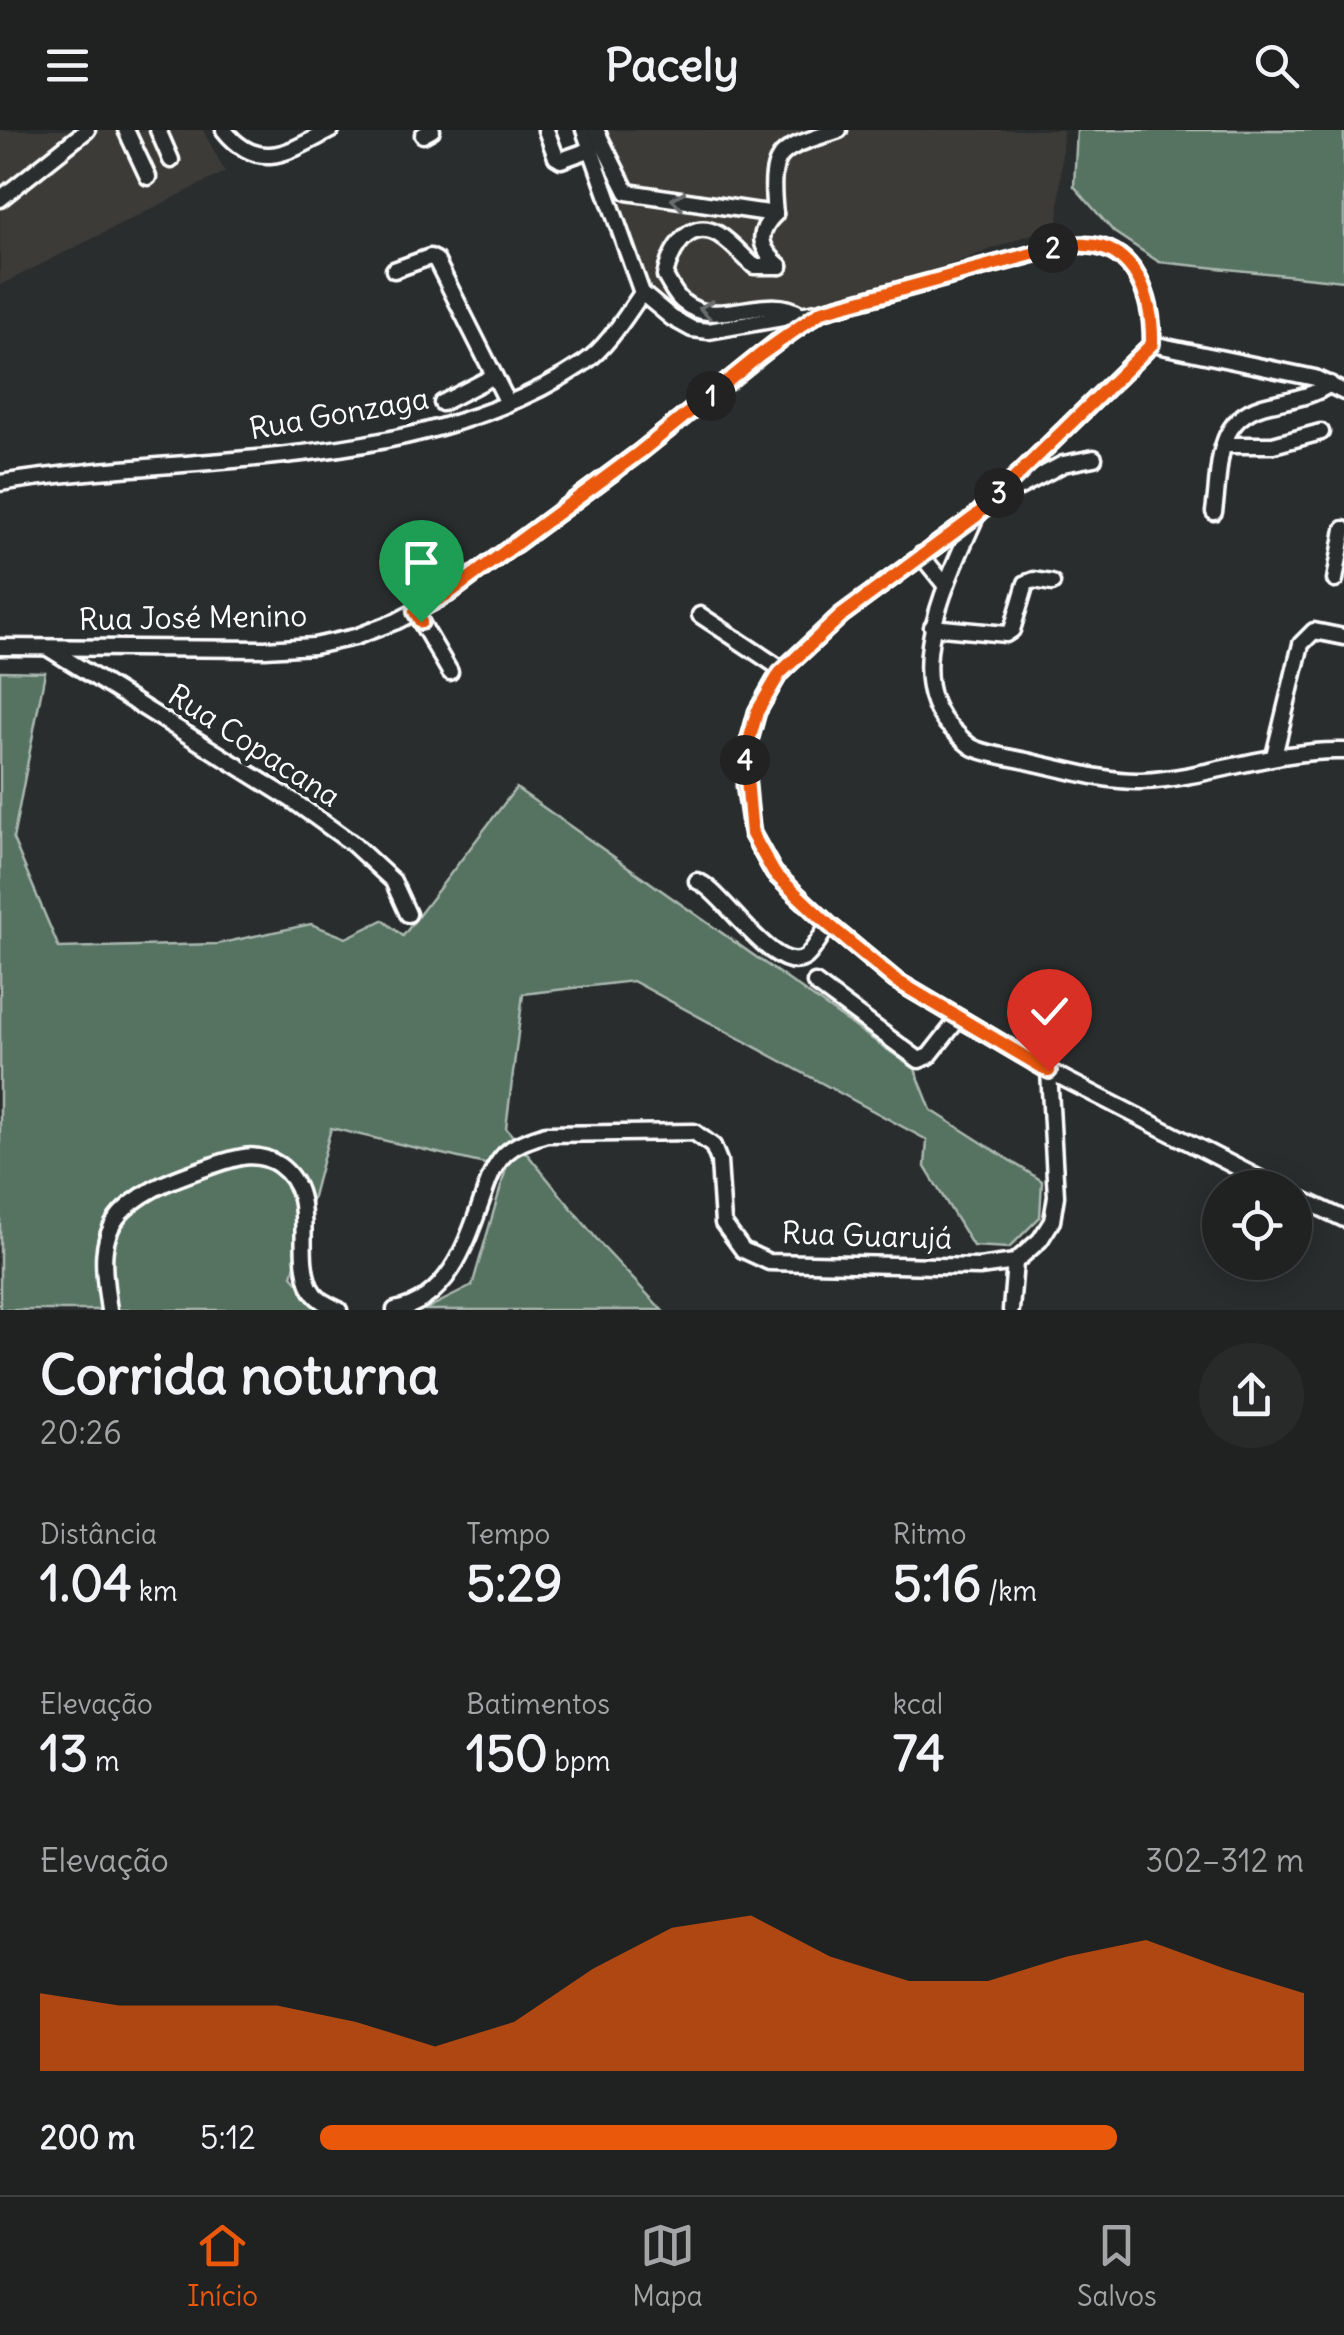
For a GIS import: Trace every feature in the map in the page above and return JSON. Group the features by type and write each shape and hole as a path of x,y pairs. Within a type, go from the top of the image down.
{"street":[{"path":"0,199 87,130"},
{"path":"126,130 148,177"},
{"path":"158,130 170,160"},
{"path":"224,130 249,154 261,156 288,152 331,130"},
{"path":"546,130 558,159 590,150"},
{"path":"584,130 642,293 692,329 710,331 822,311 1054,248 1089,244 1122,257 1140,278 1152,318 1152,344 976,516 842,615 783,670 757,712 745,756 752,834 774,873 895,980 1049,1071 1243,1170"},
{"path":"596,130 626,192 775,214"},
{"path":"801,314 778,306 697,310 679,298 665,276 677,243 702,231 720,235 754,266 780,266 762,245 764,225 775,214 772,175 776,160 794,145 839,130"},
{"path":"394,270 430,257 436,260 508,403"},
{"name":"Rua Gonzaga","path":"0,483 273,454 381,440 438,427 508,403 586,362 604,345 642,293"},
{"name":"Rua José Menino","path":"0,647 265,649 355,638 448,594 822,311"},
{"path":"1152,344 1315,378 1337,388"},
{"path":"442,403 494,376"},
{"path":"1214,512 1230,426 1245,412 1337,388"},
{"path":"1224,445 1273,445 1321,432"},
{"path":"273,454 276,472"},
{"path":"991,501 1063,464 1094,458"},
{"path":"178,465 178,483"},
{"path":"976,516 932,627 929,670 934,700 943,720 973,748 1076,772 1138,781 1308,750 1344,751"},
{"path":"1335,580 1344,529"},
{"path":"921,555 946,586"},
{"path":"932,627 1006,634 1012,630 1026,584 1034,580 1052,583"},
{"path":"415,612 450,672"},
{"path":"700,615 783,670"},
{"path":"1274,756 1302,644 1314,631 1344,637"},
{"name":"Rua Copacana","path":"47,648 308,811 384,872 402,894 408,914"},
{"path":"697,881 706,884 733,916 784,959 802,960 829,925"},
{"path":"816,984 919,1060 929,1056 959,1018"},
{"path":"1011,1310 1015,1262 1040,1240 1052,1221 1056,1196 1049,1071"},
{"name":"Rua Guarujá","path":"396,1310 425,1298 450,1274 466,1244 492,1172 504,1155 524,1141 546,1134 694,1132 713,1146 719,1160 722,1224 743,1250 769,1262 979,1266 1015,1262"},
{"path":"109,1310 105,1249 110,1225 124,1210 167,1182 255,1154 290,1174 299,1190 310,1288 321,1301 339,1310"},
{"path":"1312,1204 1344,1219"}],"shaded area":[{"path":"0,130 203,130 225,172 0,285"},
{"path":"592,130 1063,130 1058,224 882,290 712,324 689,323 651,286"}],"green space":[{"path":"1077,130 1344,130 1344,281 1159,262 1114,232 1074,186"},
{"path":"0,671 45,672 13,839 59,948 217,944 311,924 346,938 383,920 403,936 516,788 915,1069 931,1110 1042,1181 1040,1217 1009,1248 973,1246 925,1167 927,1140 633,981 523,994 506,1128 604,1248 662,1310 424,1310 472,1286 506,1169 331,1128 292,1276 322,1310 0,1310"}],"route":[{"path":"421,622 415,612 448,594 822,311 1054,248 1089,244 1122,257 1140,278 1152,318 1152,344 976,516 842,615 780,673 757,712 745,756 752,834 774,873 895,980 1049,1071"}]}
